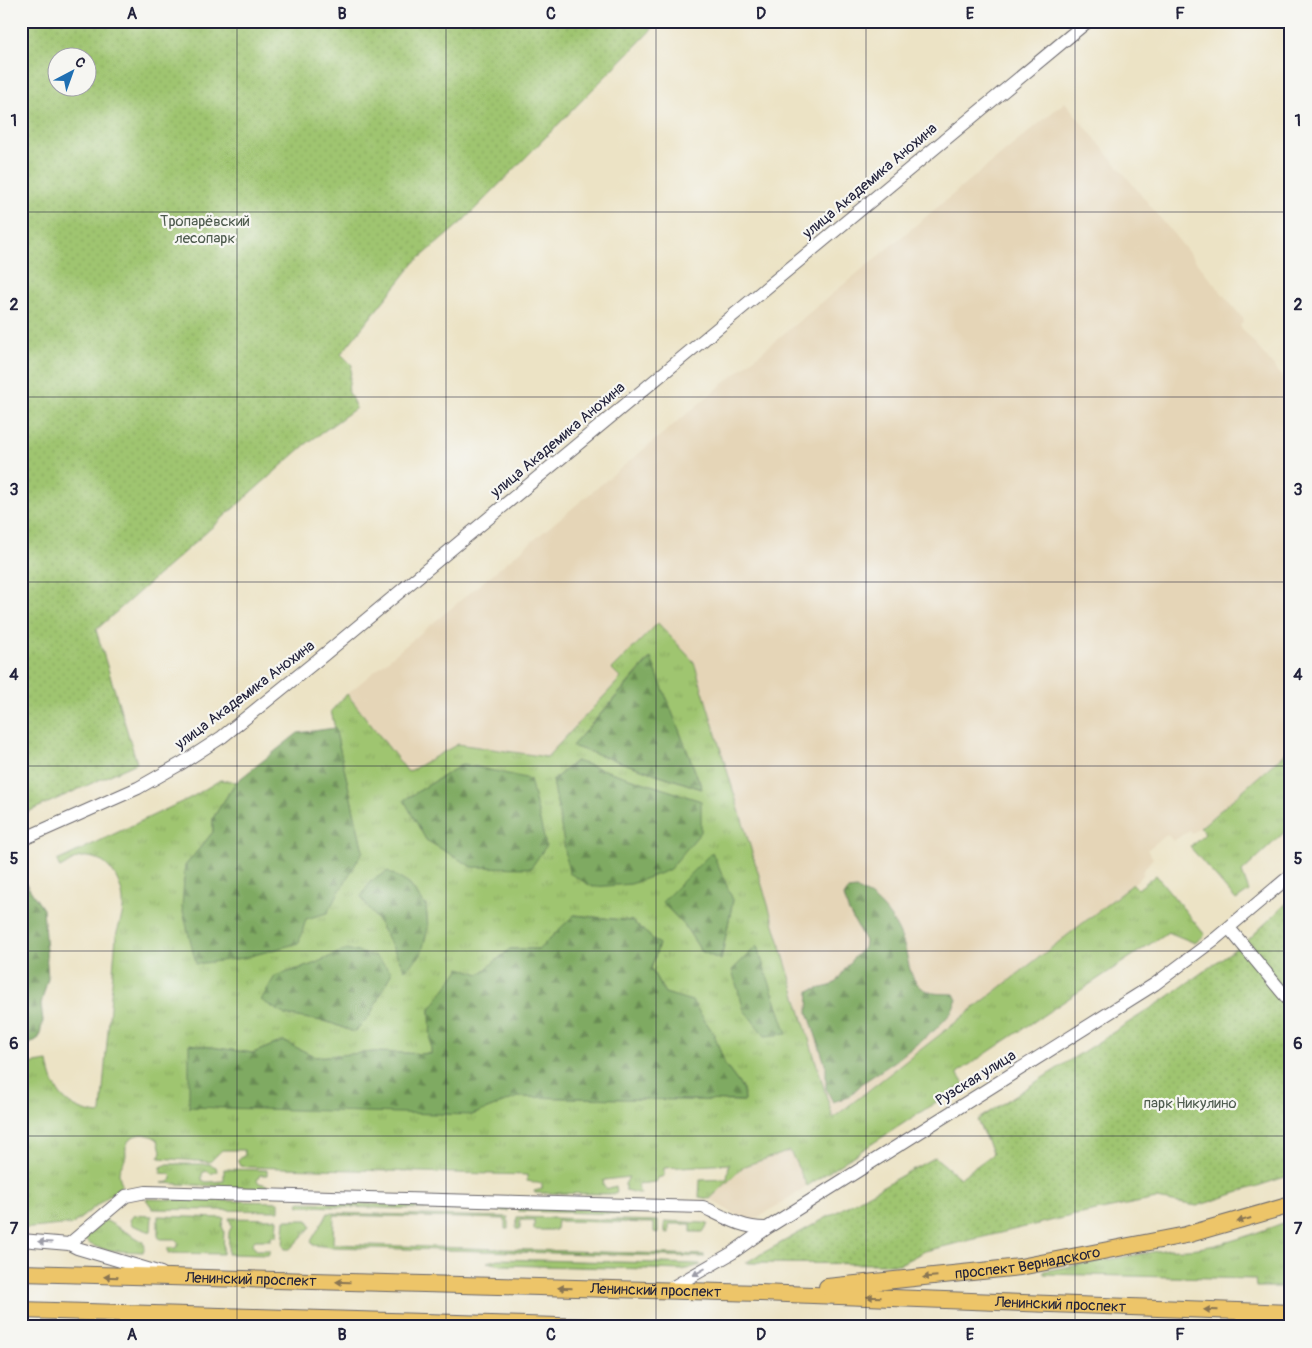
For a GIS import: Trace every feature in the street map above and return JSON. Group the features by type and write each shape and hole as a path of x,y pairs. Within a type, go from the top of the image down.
{"main road":[{"name":"проспект Вернадского","path":"760,1293 979,1273 1020,1267 1186,1235 1291,1205"},
{"name":"Ленинский проспект","path":"21,1273 182,1279 760,1293 1291,1313"},
{"path":"21,1310 590,1327"},
{"path":"338,1319 362,1327"}],"street":[{"name":"улица Академика Анохина","path":"21,840 159,777 222,737 326,653 1088,21"},
{"name":"Рузская улица","path":"666,1291 732,1253 767,1228 1130,1001 1181,966 1291,875"},
{"path":"1229,928 1291,1003"},
{"path":"69,1244 103,1212 126,1196 146,1192 703,1207 739,1224 753,1228 767,1228"},
{"path":"21,1240 69,1244 182,1279"}],"shaded area":[{"path":"1065,102 1244,320 1240,326 1291,387 1291,748 1192,834 1190,831 1173,841 1167,834 1147,850 1153,858 1142,872 1144,874 1133,884 833,1118 694,662 658,624 612,669 621,678 547,757 458,744 408,773 347,694"},
{"path":"790,1151 807,1186 755,1220 739,1217 710,1199 744,1166"}],"green space":[{"name":"Тропарёвский лесопарк","path":"21,21 660,21 463,221 414,263 341,354 352,365 348,390 356,408 306,444 96,630 137,763 21,815"},
{"path":"658,623 694,662 833,1118 1133,884 1138,889 1156,875 1205,935 1195,943 1168,932 957,1073 964,1084 807,1186 790,1151 744,1166 710,1199 699,1197 700,1180 727,1179 729,1164 664,1168 664,1176 658,1178 656,1182 638,1184 641,1194 625,1190 625,1184 629,1177 604,1180 603,1185 606,1189 616,1186 617,1192 612,1194 535,1193 534,1191 542,1189 542,1184 527,1181 527,1175 248,1167 240,1166 237,1160 245,1155 244,1150 222,1150 210,1162 159,1158 161,1151 158,1140 149,1135 140,1134 131,1138 126,1147 126,1158 119,1173 122,1184 120,1187 72,1225 21,1228 21,1065 48,1061 53,1082 63,1098 70,1104 88,1112 99,1114 101,1112 116,936 123,909 123,900 118,881 100,860 91,857 81,857 60,868 57,861 192,797 220,780 236,782 213,818 213,832 185,866 306,919 363,851 331,711 347,694 408,772 458,744 547,757 621,678 612,669","holes":["650,658 702,788 701,789 572,746","575,761 701,801 557,798 553,780","463,764 530,780 404,800","409,884 426,906 428,928 405,969 378,921 361,897","733,900 721,960 701,951 685,926 662,902","575,915 632,921 659,944 651,969 665,993 692,1002 714,1034 725,1065 743,1089 744,1101 517,1097 472,1115 189,1044 253,1053 283,1041 316,1057 374,1052 432,1054 430,1009 480,974 510,949 539,949","311,965 392,972 354,1032 328,1022 285,1015 275,976"]},
{"path":"651,658 702,789 572,746"},
{"path":"335,728 363,851 327,913 306,919 299,943 243,958 196,964 182,907 185,866 213,832 213,818 236,782 298,733"},
{"path":"1291,748 1291,826 1242,872 1249,891 1236,900 1190,847 1205,834 1200,828"},
{"path":"576,761 701,801 701,832 669,870 631,884 593,887 569,873 553,780"},
{"path":"463,764 530,779 546,846 531,868 472,867 426,840 404,800"},
{"path":"712,852 733,900 721,960 701,951 685,926 662,902"},
{"path":"388,871 409,884 426,906 428,928 421,955 405,970 378,921 361,897 371,881"},
{"path":"22,878 43,909 48,978 41,1004 43,1021 39,1038 21,1050"},
{"path":"856,889 872,898 892,919 901,936 913,978 917,983 931,992 954,994 957,1000 951,1013 936,1029 894,1062 864,1082 848,1097 833,1102 826,1089 826,1067 808,1012 809,991 830,986 836,982 853,958 864,948 865,941 848,910 844,896 848,890"},
{"name":"парк Никулино","path":"1291,899 1291,1175 1197,1206 1156,1199 1071,1216 925,1251 900,1264 745,1263 935,1157 960,1178 993,1154 977,1120 1162,1001 1249,939"},
{"path":"574,915 632,921 659,944 651,969 665,993 692,1001 714,1034 725,1065 743,1089 744,1101 518,1097 472,1115 189,1107 189,1044 253,1053 283,1041 316,1057 374,1052 431,1054 430,1009 460,968 480,974 510,949 539,949"},
{"path":"757,946 787,1034 765,1036 744,1010 732,970"},
{"path":"347,949 376,957 392,972 369,1017 354,1032 328,1022 285,1015 261,1000 275,976 311,965"},
{"path":"168,1164 209,1164 216,1167 217,1171 211,1174 207,1171 202,1173 202,1180 206,1182 224,1181 224,1169 267,1170 267,1175 260,1175 257,1180 259,1183 267,1185 267,1189 161,1183 169,1182 172,1179 171,1174 161,1173 161,1167"},
{"path":"146,1199 279,1202 279,1211 153,1209"},
{"path":"298,1202 508,1207 508,1211 299,1206"},
{"path":"518,1208 631,1210 629,1214 518,1211"},
{"path":"328,1213 508,1217 508,1229 505,1229 505,1219 334,1215 333,1244 704,1255 704,1257 313,1245 311,1241"},
{"path":"134,1215 152,1216 151,1232 132,1225 130,1220"},
{"path":"158,1216 224,1218 222,1226 224,1231 223,1254 168,1253 168,1248 176,1248 179,1243 175,1239 160,1239 158,1236"},
{"path":"517,1217 658,1221 658,1233 654,1232 654,1223 557,1221 556,1230 534,1230 534,1220 520,1220 520,1229 516,1229"},
{"path":"229,1218 278,1219 277,1236 271,1236 271,1240 255,1240 252,1244 256,1250 269,1250 269,1255 228,1254 229,1232 232,1226"},
{"path":"105,1220 142,1241 145,1246 143,1252 104,1249 89,1244 84,1239"},
{"path":"285,1220 308,1220 311,1227 290,1249 285,1249 283,1245"},
{"path":"1291,1220 1291,1287 1256,1287 1255,1279 1044,1274 1044,1271 1169,1249 1200,1248 1216,1245"},
{"path":"665,1221 708,1224 703,1232 691,1232 691,1224 669,1224 669,1233 665,1233"},
{"path":"498,1259 701,1265 683,1270 502,1265 487,1262"}]}
